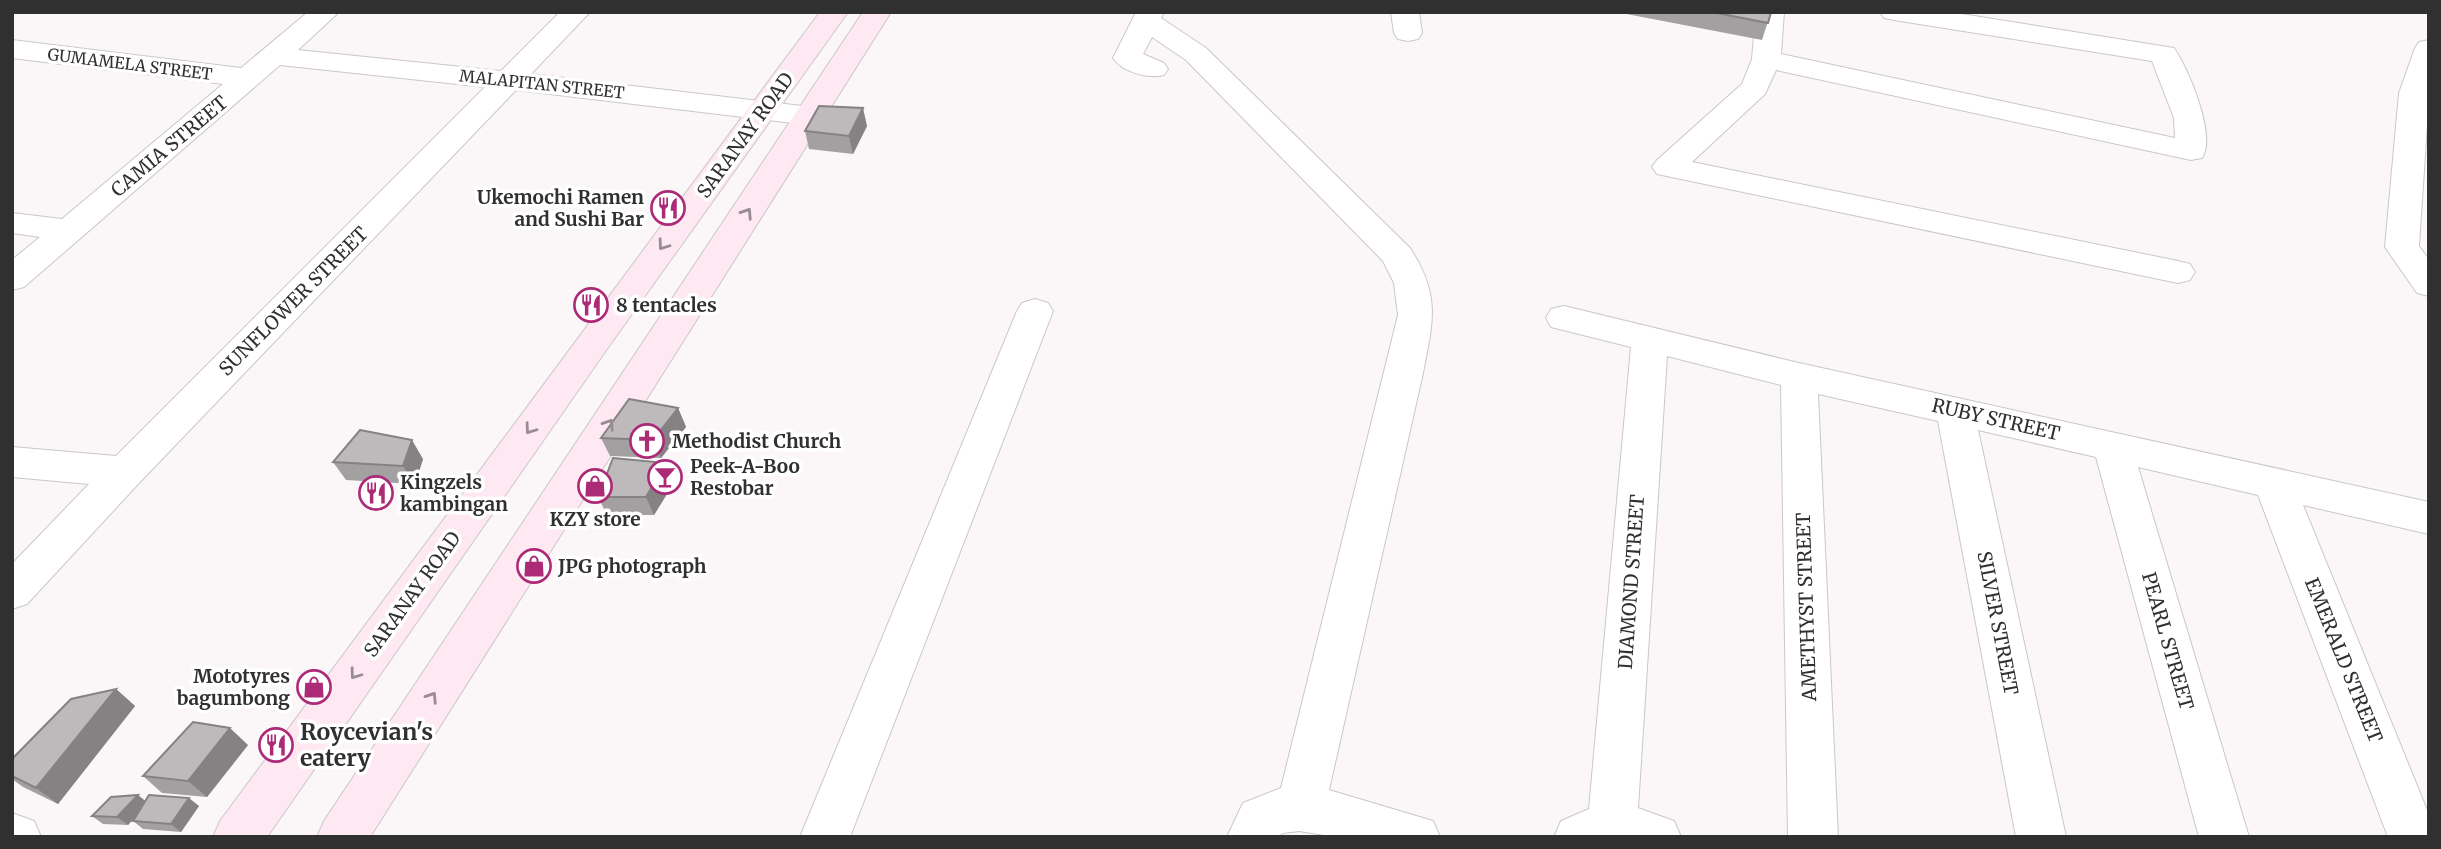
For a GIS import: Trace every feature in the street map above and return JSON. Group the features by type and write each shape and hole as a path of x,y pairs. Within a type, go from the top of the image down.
{"street":[{"name":"CAMIA STREET","path":"12,279 325,12"},
{"name":"SUNFLOWER STREET","path":"12,592 125,472 576,12"},
{"name":"SARANAY ROAD","path":"238,837 594,340 834,12"},
{"name":"SARANAY ROAD","path":"342,837 877,12"},
{"path":"1770,12 1766,59 1755,88 1668,167 2178,272"},
{"path":"1766,59 2191,150 2189,118 2164,54 1895,12"},
{"path":"1154,69 1128,58 1148,16 1196,54 1360,215 1398,256 1411,283 1416,315 1404,373 1301,806"},
{"path":"2429,48 2402,247 2429,285"},
{"name":"GUMAMELA STREET","path":"12,49 248,78"},
{"name":"MALAPITAN STREET","path":"274,56 810,116"},
{"path":"12,223 70,230"},
{"path":"825,837 1035,311"},
{"name":"RUBY STREET","path":"1564,318 1799,376 2429,518"},
{"name":"DIAMOND STREET","path":"1616,832 1650,341"},
{"name":"AMETHYST STREET","path":"1799,376 1813,837"},
{"name":"SILVER STREET","path":"1955,410 2041,837"},
{"name":"PEARL STREET","path":"2112,445 2224,837"},
{"path":"12,462 125,472"},
{"name":"EMERALD STREET","path":"2274,483 2413,809"},
{"path":"1252,837 1254,826 1270,812 1301,806 1415,837"}],"building":[{"path":"1712,12 1771,12 1768,23"},
{"path":"819,106 863,108 849,136 805,131"},
{"path":"629,399 678,408 653,440 601,438"},
{"path":"360,430 412,440 403,466 333,462"},
{"path":"613,458 666,463 646,497 598,497"},
{"path":"116,689 36,788 12,776 12,759 71,699"},
{"path":"193,722 230,728 188,781 143,776"},
{"path":"138,795 117,817 92,816 111,797"},
{"path":"149,795 189,798 171,824 133,821"}],"place":[{"name":"Ukemochi Ramen and Sushi Bar","path":"668,208"},
{"name":"8 tentacles","path":"591,305"},
{"name":"Methodist Church","path":"647,441"},
{"name":"Peek-A-Boo Restobar","path":"665,477"},
{"name":"KZY store","path":"595,486"},
{"name":"Kingzels kambingan","path":"376,493"},
{"name":"JPG photograph","path":"534,566"},
{"name":"Mototyres bagumbong","path":"314,687"},
{"name":"Roycevian's eatery","path":"276,745"}]}
